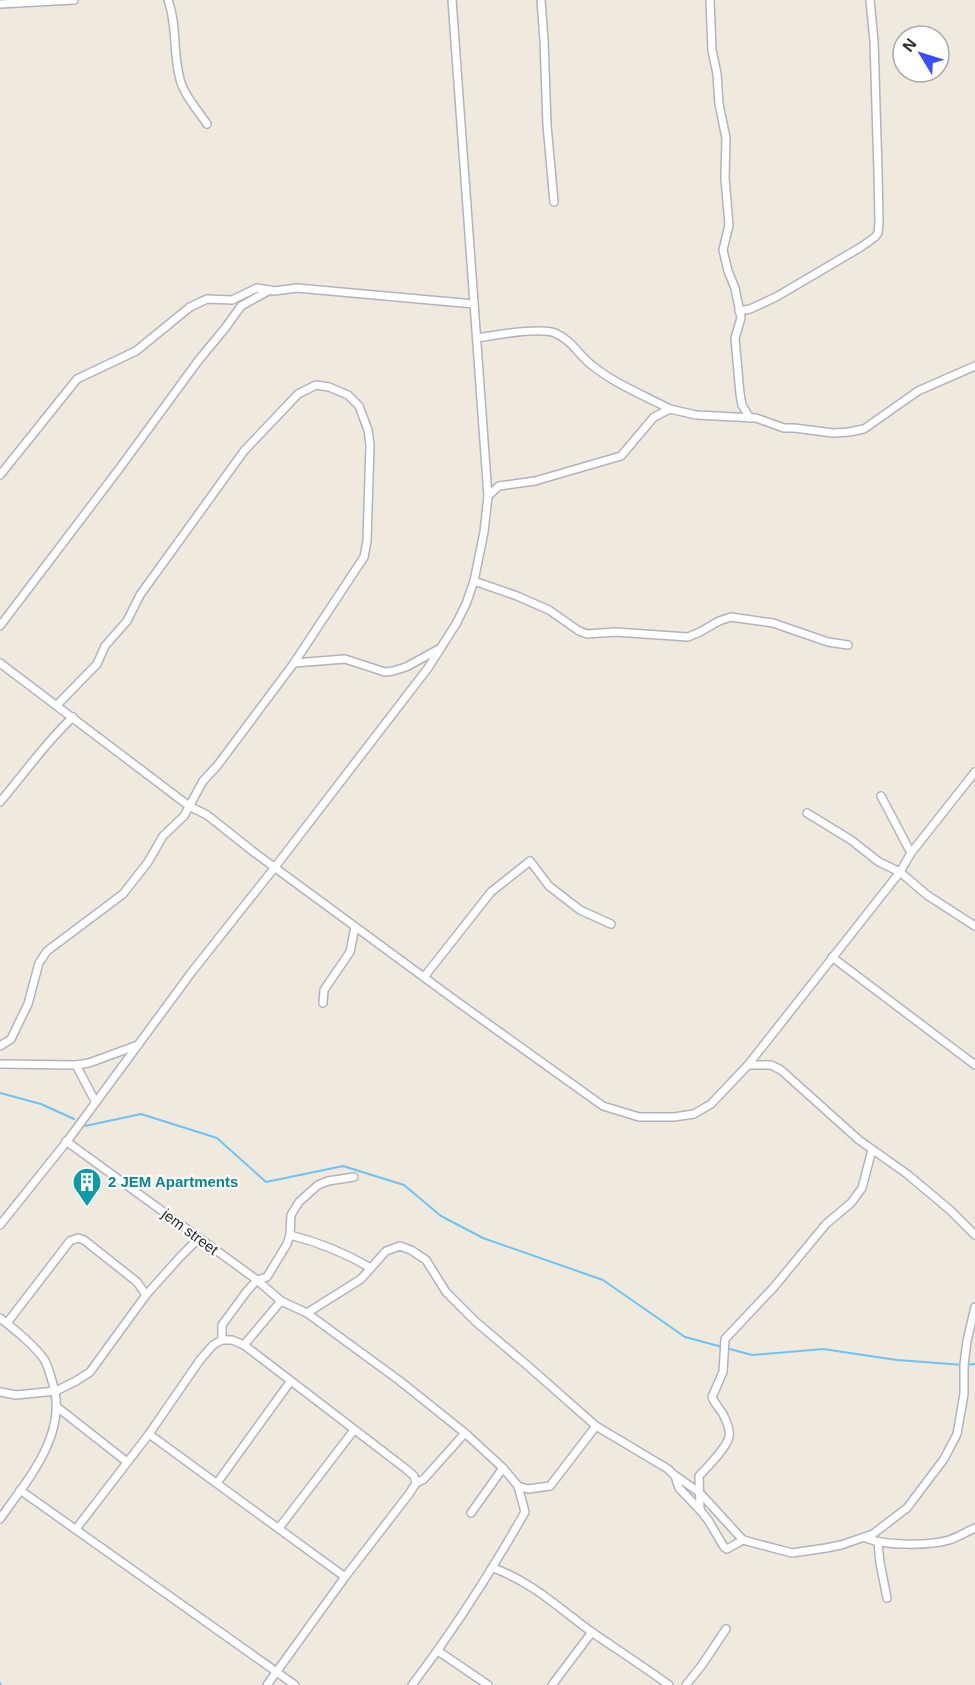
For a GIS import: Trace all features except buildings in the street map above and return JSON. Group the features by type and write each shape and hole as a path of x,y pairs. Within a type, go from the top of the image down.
{"street":[{"path":"0,4 75,0"},
{"path":"168,0 180,79 184,90 207,124"},
{"path":"0,1225 139,1045 191,973 428,668 466,604 474,581 484,532 488,496 452,0"},
{"path":"541,0 547,125 554,202"},
{"path":"710,0 712,50 726,138 725,178 729,225 723,249 735,288 741,321 735,342 742,405 750,418"},
{"path":"739,311 750,309 776,297 861,247 878,233 879,182 875,52 870,0"},
{"path":"0,475 77,379 136,351 195,304 207,299 232,300 257,288 279,291 303,288 474,304"},
{"path":"0,626 241,306 270,290"},
{"path":"477,338 523,332 553,332 567,340 591,365 606,375 670,409 696,415 759,419 778,427 833,434 864,429 918,391 975,366"},
{"path":"0,1046 11,1039 20,1022 28,1004 39,963 47,951 123,894 148,862 163,836 179,822 203,781 294,663 364,557 367,541 370,445 368,430 359,406 348,395 329,387 316,385 298,394 244,451 140,595 127,621 105,646 97,664 57,705"},
{"path":"488,496 499,486 535,481 621,456 656,414 670,409"},
{"path":"474,581 549,610 587,634 615,632 688,637 732,617 773,623 828,642 848,645"},
{"path":"294,663 345,659 385,672 406,667 441,648"},
{"path":"0,663 189,806 215,820 255,854 603,1106 639,1117 674,1117 694,1114 711,1104 748,1065 900,872 911,853 975,772"},
{"path":"0,802 45,745 73,717"},
{"path":"880,796 911,853"},
{"path":"807,813 851,840 879,862 900,872 927,895 975,927"},
{"path":"424,977 491,892 530,861 549,886 580,910 611,924"},
{"path":"323,1003 324,990 350,952 356,927"},
{"path":"832,957 975,1065"},
{"path":"0,1064 76,1065 105,1058 139,1045"},
{"path":"76,1065 95,1101"},
{"path":"748,1065 771,1065 781,1070 872,1150 907,1174 950,1210 975,1235"},
{"name":"jem street","path":"66,1141 257,1280 281,1301 307,1313 400,1381 465,1433 518,1485"},
{"path":"700,1510 699,1476 715,1459 730,1437 723,1414 714,1404 712,1397 723,1372 725,1339 774,1287 826,1224 851,1203 862,1188 872,1150"},
{"path":"222,1340 222,1325 257,1280 267,1277 287,1244 291,1215 294,1210 318,1185 328,1180 354,1177"},
{"path":"290,1235 354,1258 371,1268"},
{"path":"7,1323 70,1241 78,1238 84,1240 137,1282 146,1295"},
{"path":"0,1392 26,1395 56,1391 76,1382 90,1372 146,1295 198,1239"},
{"path":"307,1313 361,1279 380,1257 393,1248 400,1246 421,1255 446,1292 476,1322 596,1426 668,1469 700,1493 743,1540 792,1553 834,1547 873,1534 907,1508 944,1459 957,1434 964,1395 967,1341 975,1307"},
{"path":"244,1345 281,1301"},
{"path":"0,1317 28,1341 43,1358 56,1391 57,1407 51,1439 41,1459 0,1518"},
{"path":"76,1529 149,1434 200,1360 222,1340 232,1340 244,1345 414,1476 416,1483"},
{"path":"217,1484 290,1382"},
{"path":"57,1407 127,1462"},
{"path":"518,1485 528,1489 550,1486 596,1426"},
{"path":"279,1528 354,1430"},
{"path":"267,1685 416,1483 424,1479 465,1433"},
{"path":"149,1434 345,1577"},
{"path":"471,1513 503,1468"},
{"path":"675,1476 679,1488 708,1520 724,1547 727,1549 743,1540"},
{"path":"412,1685 438,1651 493,1568 525,1512 518,1485"},
{"path":"20,1490 295,1685"},
{"path":"864,1537 878,1542 925,1544 948,1540 975,1528"},
{"path":"878,1542 887,1598"},
{"path":"493,1568 510,1573 542,1593 592,1632 669,1685"},
{"path":"686,1685 726,1629"},
{"path":"552,1685 592,1632"},
{"path":"438,1651 488,1685"}],"waterway":[{"path":"0,1093 41,1104 74,1119"},
{"path":"85,1126 141,1114 217,1138 266,1182 343,1166 404,1185 441,1216 483,1238 603,1280 685,1337 752,1355 823,1349 897,1360 975,1364"}],"place":[{"name":"2 JEM Apartments","path":"87,1208"}]}
